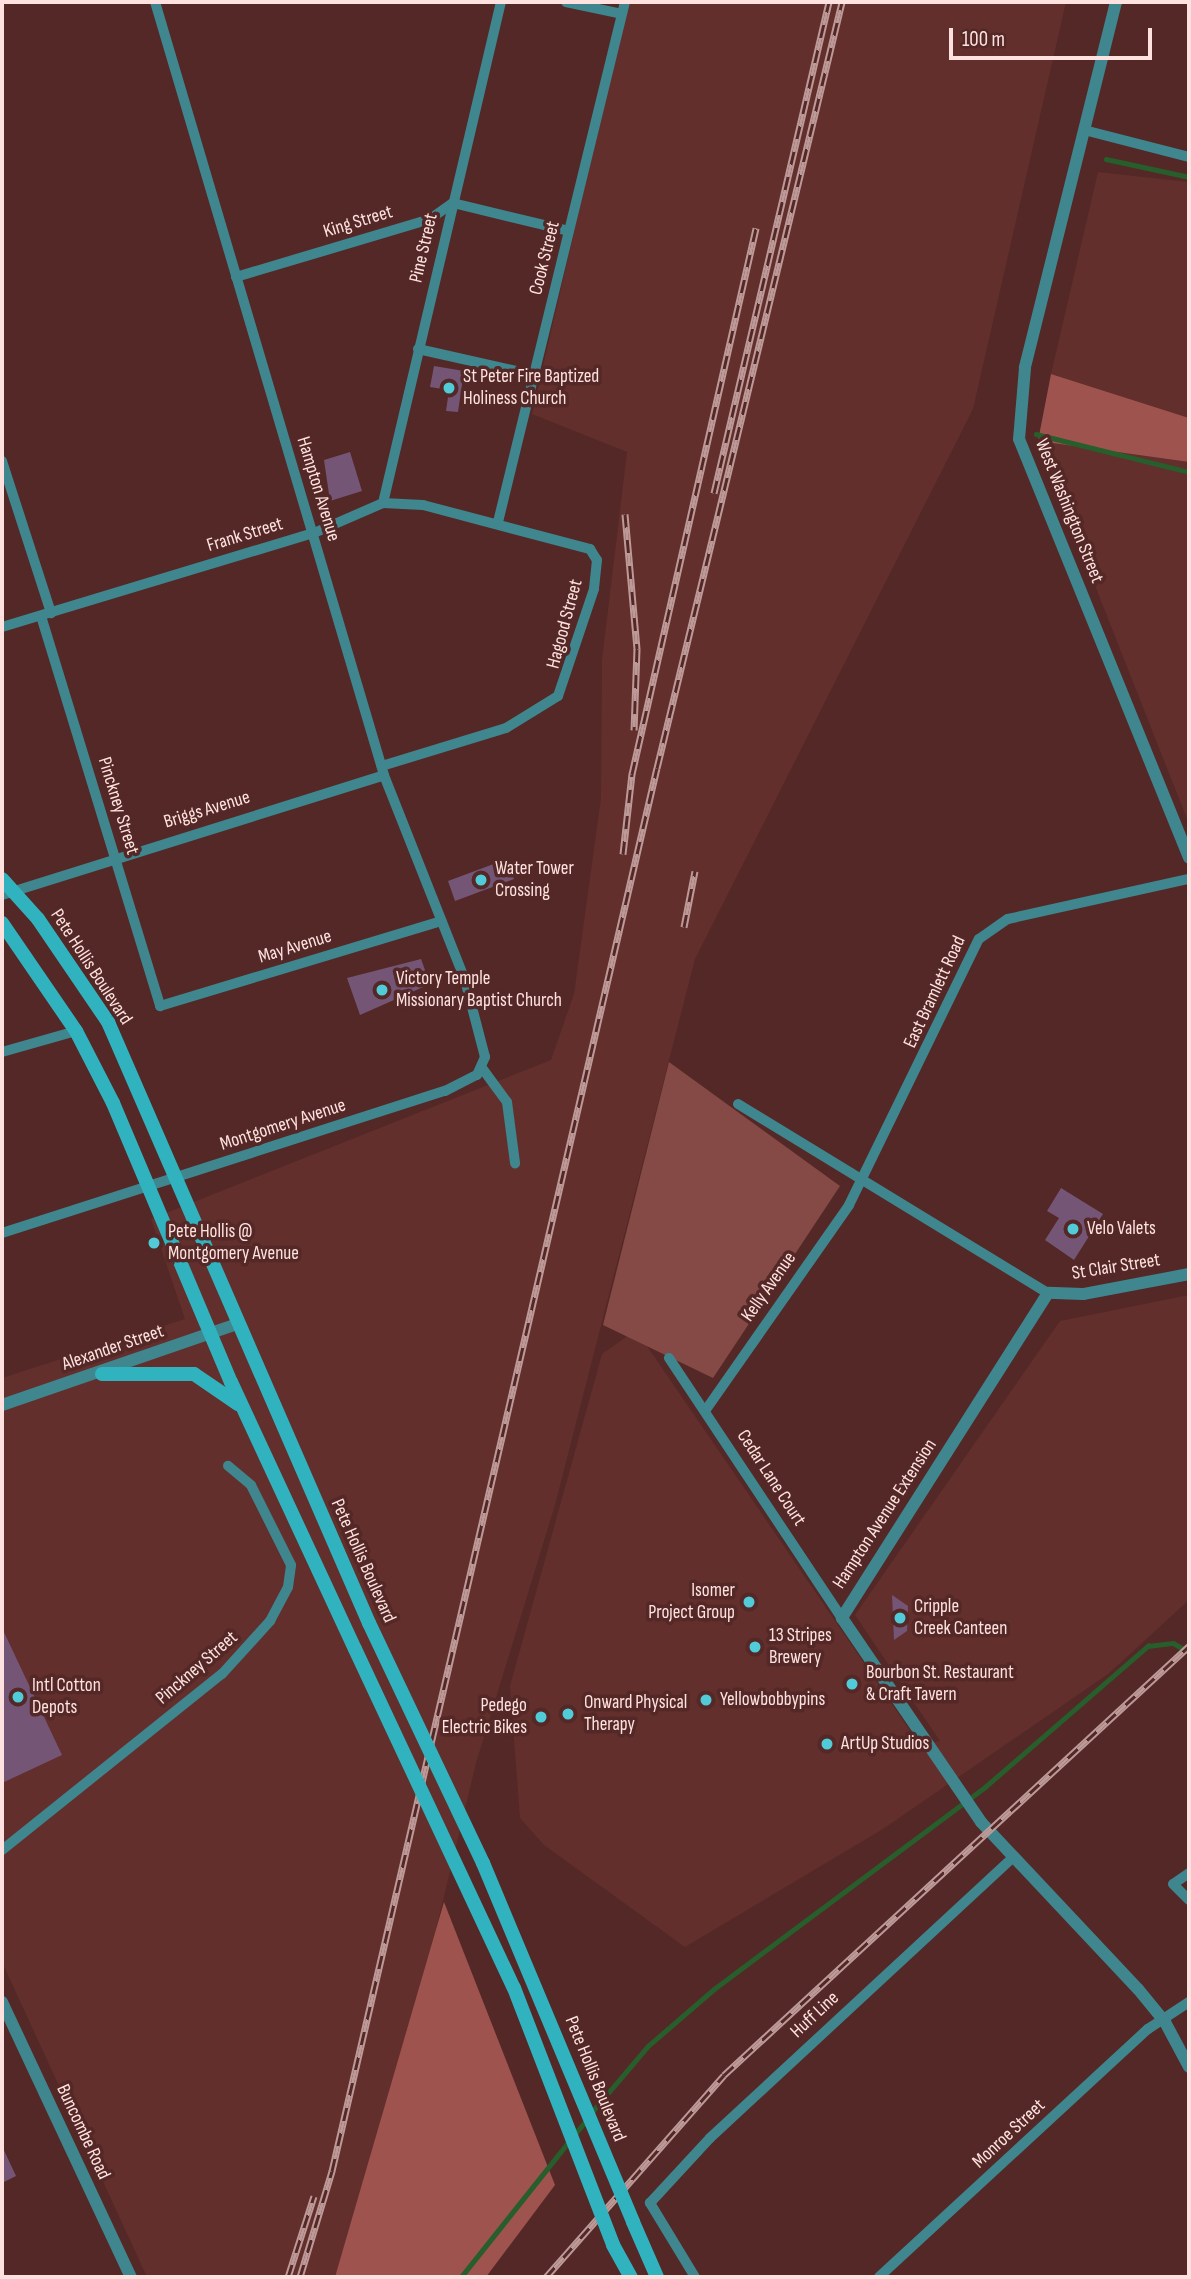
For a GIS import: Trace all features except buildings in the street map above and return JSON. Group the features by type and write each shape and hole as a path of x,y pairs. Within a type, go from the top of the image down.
{"main road":[{"name":"Pete Hollis Boulevard","path":"5,888 108,1022 369,1623 494,1888 657,2277"},
{"path":"2,923 76,1031 150,1186 247,1415 513,1987 613,2245 631,2277"},
{"path":"102,1374 203,1377 247,1415"}],"street":[{"name":"Hampton Avenue","path":"155,2 383,771 465,980 485,1049 482,1068"},
{"name":"Pine Street","path":"383,503 501,2"},
{"path":"566,2 622,14"},
{"name":"Cook Street","path":"498,522 625,2"},
{"name":"West Washington Street","path":"1115,2 1025,368 1019,439 1189,858"},
{"path":"1084,130 1189,157"},
{"name":"King Street","path":"236,277 430,219 453,203"},
{"path":"453,203 569,231"},
{"path":"418,349 534,375"},
{"name":"Pinckney Street","path":"2,461 160,1006"},
{"name":"Frank Street","path":"2,627 314,533 383,503 423,505 498,522"},
{"name":"Hagood Street","path":"383,771 535,716 569,677 597,560 573,540 498,522"},
{"name":"Briggs Avenue","path":"5,888 383,771"},
{"name":"East Bramlett Road","path":"860,1183 985,932 1008,919 1189,880"},
{"name":"May Avenue","path":"160,1006 441,921"},
{"path":"2,1052 76,1031"},
{"path":"482,1068 507,1102 515,1163"},
{"name":"Montgomery Avenue","path":"2,1233 445,1091 482,1068"},
{"path":"738,1104 860,1183 1048,1293"},
{"name":"Kelly Avenue","path":"705,1411 860,1183"},
{"name":"St Clair Street","path":"1048,1293 1083,1294 1189,1274"},
{"name":"Hampton Avenue Extension","path":"1048,1293 842,1618 967,1801 1011,1859 1165,2022 1189,2067"},
{"name":"Alexander Street","path":"2,1405 102,1374 237,1324"},
{"name":"Cedar Lane Court","path":"668,1358 842,1618"},
{"name":"Pinckney Street","path":"2,1850 222,1674 270,1621 291,1565 251,1485 228,1466"},
{"name":"Huff Line","path":"695,2277 650,2203 740,2109 1011,1859"},
{"path":"1189,1873 1173,1884 1189,1900"},
{"name":"Buncombe Road","path":"2,2002 131,2277"},
{"name":"Monroe Street","path":"879,2277 1148,2029 1165,2022 1189,2002"}],"shaded area":[{"path":"627,2 1066,2 973,409 695,959 555,1505 476,1763 423,1984 335,2277 147,2277 2,1962 2,1378 185,1319 151,1219 551,1060 574,994 601,798 602,660 627,452 532,414"},
{"path":"1098,172 1189,182 1189,418 1051,374"},
{"path":"1051,374 1189,418 1189,462 1038,441"},
{"path":"1038,441 1189,462 1189,824"},
{"path":"669,1062 840,1186 713,1378 603,1325"},
{"path":"1189,1295 1189,1600 1108,1674 883,1829 685,1947 544,1845 520,1818 510,1686 602,1354 636,1330 920,1745 940,1741 855,1615 1060,1321"},
{"path":"444,1902 555,2185 486,2277 335,2277"}],"waterway":[{"path":"1106,159 1189,177"},
{"path":"1036,434 1189,472"},
{"path":"592,2112 648,2046 714,1989 985,1787 1148,1646 1173,1643 1189,1652"},
{"path":"575,2134 587,2119"},
{"path":"461,2277 569,2141"}],"railway":[{"path":"714,493 829,2"},
{"path":"300,2277 332,2171 657,768 842,2"},
{"path":"623,854 632,774 756,228"},
{"path":"625,514 637,649 634,730"},
{"path":"684,927 695,871"},
{"path":"546,2277 724,2075 1189,1646"},
{"path":"288,2277 314,2196"}],"place":[{"name":"St Peter Fire Baptized Holiness Church","path":"449,388"},
{"name":"Water Tower Crossing","path":"481,880"},
{"name":"Victory Temple Missionary Baptist Church","path":"382,990"},
{"name":"Velo Valets","path":"1073,1229"},
{"name":"Pete Hollis @ Montgomery Avenue","path":"154,1243"},
{"name":"Isomer Project Group","path":"749,1602"},
{"name":"Cripple Creek Canteen","path":"900,1618"},
{"name":"13 Stripes Brewery","path":"755,1647"},
{"name":"Bourbon St. Restaurant & Craft Tavern","path":"852,1684"},
{"name":"Intl Cotton Depots","path":"18,1697"},
{"name":"Yellowbobbypins","path":"706,1700"},
{"name":"Onward Physical Therapy","path":"568,1714"},
{"name":"Pedego Electric Bikes","path":"541,1717"},
{"name":"ArtUp Studios","path":"827,1744"}]}
